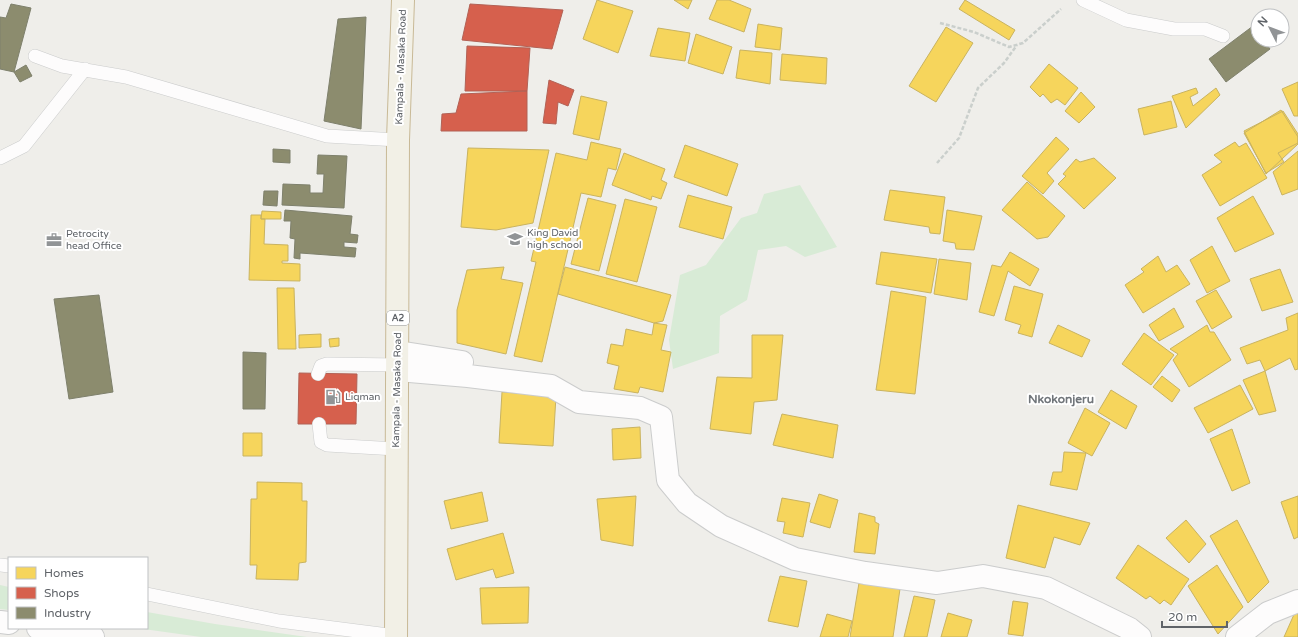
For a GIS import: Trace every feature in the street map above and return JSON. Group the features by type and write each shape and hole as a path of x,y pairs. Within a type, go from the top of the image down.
{"highway":[{"name":"Kampala - Masaka Road","path":"396,637 398,140 403,0"}],"street":[{"path":"398,362 552,374 566,389 659,402 667,410 675,477 686,488 733,524 806,547"},
{"path":"398,362 468,376 551,386 579,402 640,408 661,417 668,480 687,503 721,526 795,559 865,573 937,583 983,576 1046,588 1130,629 1140,637"},
{"path":"1237,637 1268,613 1298,601"},
{"path":"44,629 93,637"}],"lane":[{"path":"1083,0 1126,20 1174,29 1204,29 1223,36"},
{"path":"35,56 62,66 126,77 327,136 398,140"},
{"path":"0,158 24,146 85,69"},
{"path":"318,374 320,366 327,364 398,362"},
{"path":"319,424 321,442 327,445 396,449"},
{"path":"148,594 279,621 396,637"}],"path":[{"path":"940,23 974,32 1009,47 1023,43 1061,9"},
{"path":"937,163 959,138 978,88 1004,63 1017,45"}],"green space":[{"path":"800,185 837,247 805,257 786,246 758,250 747,300 720,316 719,353 673,369 669,340 680,275 706,265 741,218 757,213 764,194"},
{"path":"0,585 8,587 8,610 0,609"},
{"path":"148,612 215,624 307,637 201,637 143,629 148,629"}],"building: Homes":[{"path":"597,0 633,11 618,53 583,39"},
{"path":"674,0 692,0 688,9"},
{"path":"717,0 729,0 751,9 744,32 709,19"},
{"path":"965,0 1015,30 1009,40 959,9"},
{"path":"758,24 782,28 780,50 755,47"},
{"path":"946,27 973,43 936,102 909,86"},
{"path":"658,28 690,33 685,61 650,56"},
{"path":"696,34 732,47 723,74 688,63"},
{"path":"740,50 772,53 770,84 736,78"},
{"path":"782,54 827,58 826,84 780,80"},
{"path":"1049,64 1078,88 1065,105 1057,99 1051,103 1043,94 1040,97 1030,87"},
{"path":"1298,82 1298,116 1294,116 1282,89"},
{"path":"1196,88 1198,93 1190,97 1193,106 1216,88 1220,95 1186,128 1172,96"},
{"path":"1081,92 1095,107 1079,123 1065,111"},
{"path":"581,96 607,102 599,140 573,134"},
{"path":"1171,101 1177,127 1144,135 1138,109"},
{"path":"1281,110 1298,137 1298,143 1278,153 1284,162 1266,173 1244,133"},
{"path":"1283,111 1298,134 1298,144 1266,174 1244,131"},
{"path":"1056,137 1069,149 1047,173 1054,181 1043,194 1022,176"},
{"path":"591,142 621,149 616,170 608,168 601,197 581,193 542,362 514,356 536,262 531,261 556,153 587,160"},
{"path":"1235,142 1239,147 1246,143 1267,178 1220,206 1202,175 1222,162 1214,155"},
{"path":"685,145 738,164 727,196 674,177"},
{"path":"468,148 549,150 533,223 496,230 461,227"},
{"path":"1298,151 1298,189 1282,195 1273,172"},
{"path":"624,153 665,169 661,180 667,183 661,199 652,196 651,200 612,185"},
{"path":"1094,158 1116,178 1084,209 1058,184 1066,176 1063,174 1076,159 1080,162"},
{"path":"1027,182 1065,216 1048,237 1037,239 1002,210"},
{"path":"890,190 945,197 940,234 930,233 929,227 884,220"},
{"path":"688,195 732,207 723,239 679,227"},
{"path":"1253,196 1274,234 1235,252 1217,218"},
{"path":"588,198 616,205 599,271 571,264"},
{"path":"625,199 657,207 637,282 606,274"},
{"path":"947,210 982,216 974,250 956,249 955,243 943,241"},
{"path":"262,211 281,212 281,219 261,219"},
{"path":"251,215 261,215 261,219 265,219 264,244 288,245 288,261 282,261 282,263 300,264 300,281 249,280"},
{"path":"1212,246 1230,281 1207,293 1190,260"},
{"path":"881,252 937,259 931,293 876,284"},
{"path":"1010,252 1039,269 1030,286 1008,271 994,316 979,312 992,265 1001,267"},
{"path":"1158,256 1166,272 1177,265 1190,284 1143,313 1125,285 1144,272 1141,269"},
{"path":"939,259 971,263 967,300 934,294"},
{"path":"504,267 501,279 523,283 506,354 457,343 457,310 467,270"},
{"path":"565,267 671,295 663,321 654,323 558,294"},
{"path":"1280,269 1293,302 1262,311 1250,279"},
{"path":"1014,286 1043,294 1032,337 1018,333 1021,325 1005,320"},
{"path":"277,288 294,288 296,349 278,349"},
{"path":"1216,290 1232,317 1212,329 1196,301"},
{"path":"891,291 926,297 915,394 876,390"},
{"path":"1174,308 1184,327 1159,341 1149,325"},
{"path":"1298,313 1298,369 1295,370 1290,358 1265,371 1260,360 1247,364 1240,348 1288,330 1286,318"},
{"path":"654,323 667,325 661,350 671,352 663,392 640,387 638,393 614,389 619,366 607,363 611,344 623,346 626,329 652,335"},
{"path":"1058,325 1090,340 1082,357 1049,343"},
{"path":"1207,325 1210,332 1214,332 1231,360 1189,387 1173,360 1178,354 1170,349"},
{"path":"1144,333 1174,355 1151,385 1122,364"},
{"path":"321,334 321,347 299,348 299,335"},
{"path":"752,335 783,335 777,400 754,402 751,434 710,429 717,377 752,378"},
{"path":"339,338 339,346 330,347 329,339"},
{"path":"1265,371 1276,411 1259,415 1243,380"},
{"path":"1162,376 1180,390 1172,402 1153,387"},
{"path":"1240,385 1253,409 1208,433 1194,408"},
{"path":"1111,390 1137,406 1126,429 1098,412"},
{"path":"502,392 556,396 553,446 499,443"},
{"path":"1085,408 1110,423 1092,456 1068,443"},
{"path":"782,414 838,425 833,458 773,445"},
{"path":"640,427 641,458 613,460 612,429"},
{"path":"1232,429 1250,483 1232,491 1210,439"},
{"path":"243,433 262,433 262,456 243,456"},
{"path":"1064,452 1086,453 1077,490 1050,485 1053,472 1062,472"},
{"path":"257,482 302,483 302,501 307,501 306,562 299,563 298,580 256,579 257,565 250,565 251,499 257,499"},
{"path":"482,492 488,521 451,529 444,501"},
{"path":"819,494 838,500 830,528 810,522"},
{"path":"636,496 633,546 601,540 597,499"},
{"path":"1298,496 1298,537 1294,539 1281,502"},
{"path":"782,498 810,503 803,537 783,533 785,522 777,521"},
{"path":"1018,505 1090,523 1080,545 1054,537 1045,568 1006,558"},
{"path":"859,513 875,517 875,522 879,524 875,554 854,552"},
{"path":"1186,520 1206,544 1189,563 1166,538"},
{"path":"1237,520 1269,582 1248,603 1210,536"},
{"path":"503,533 514,573 496,578 493,569 456,580 447,549"},
{"path":"1138,545 1189,579 1171,605 1164,600 1160,604 1150,596 1146,599 1116,578"},
{"path":"1217,565 1243,607 1218,634 1188,586"},
{"path":"780,576 807,581 798,627 768,621"},
{"path":"859,583 900,589 893,637 850,637"},
{"path":"529,587 528,623 482,624 480,588"},
{"path":"914,596 935,600 927,637 904,637"},
{"path":"1013,601 1028,603 1023,636 1008,634"},
{"path":"1296,610 1298,611 1298,637 1284,637"},
{"path":"948,613 972,620 967,637 941,637"},
{"path":"827,614 852,621 848,637 820,637"}],"building: Shops":[{"path":"470,4 563,10 552,49 462,40"},
{"path":"467,46 530,48 527,91 465,91"},
{"path":"549,80 574,90 568,106 558,102 556,124 543,123"},
{"path":"527,91 527,131 441,131 442,114 456,113 461,94"},
{"path":"299,373 357,374 356,424 298,424"}],"building: Industry":[{"path":"11,4 31,8 14,72 0,69 0,17 6,18"},
{"path":"366,17 361,129 324,121 338,19"},
{"path":"1250,28 1250,48 1270,49 1226,82 1209,59"},
{"path":"26,65 32,76 20,82 14,72"},
{"path":"273,149 290,150 290,163 273,162"},
{"path":"318,155 347,156 344,208 282,205 283,184 310,185 310,193 323,193 324,174 317,174"},
{"path":"264,191 278,191 277,206 263,205"},
{"path":"285,210 352,216 350,234 358,235 357,243 344,242 344,247 356,248 355,257 300,253 300,259 294,258 295,239 290,238 291,221 284,221"},
{"path":"99,295 113,392 69,399 54,299"},
{"path":"243,352 266,353 265,409 243,409"}],"place":[{"name":"King David high school","path":"515,239"},
{"name":"Petrocity head Office","path":"54,240"},
{"name":"Liqman","path":"333,397"}],"district":[{"name":"Nkokonjeru","path":"1061,399"}]}
